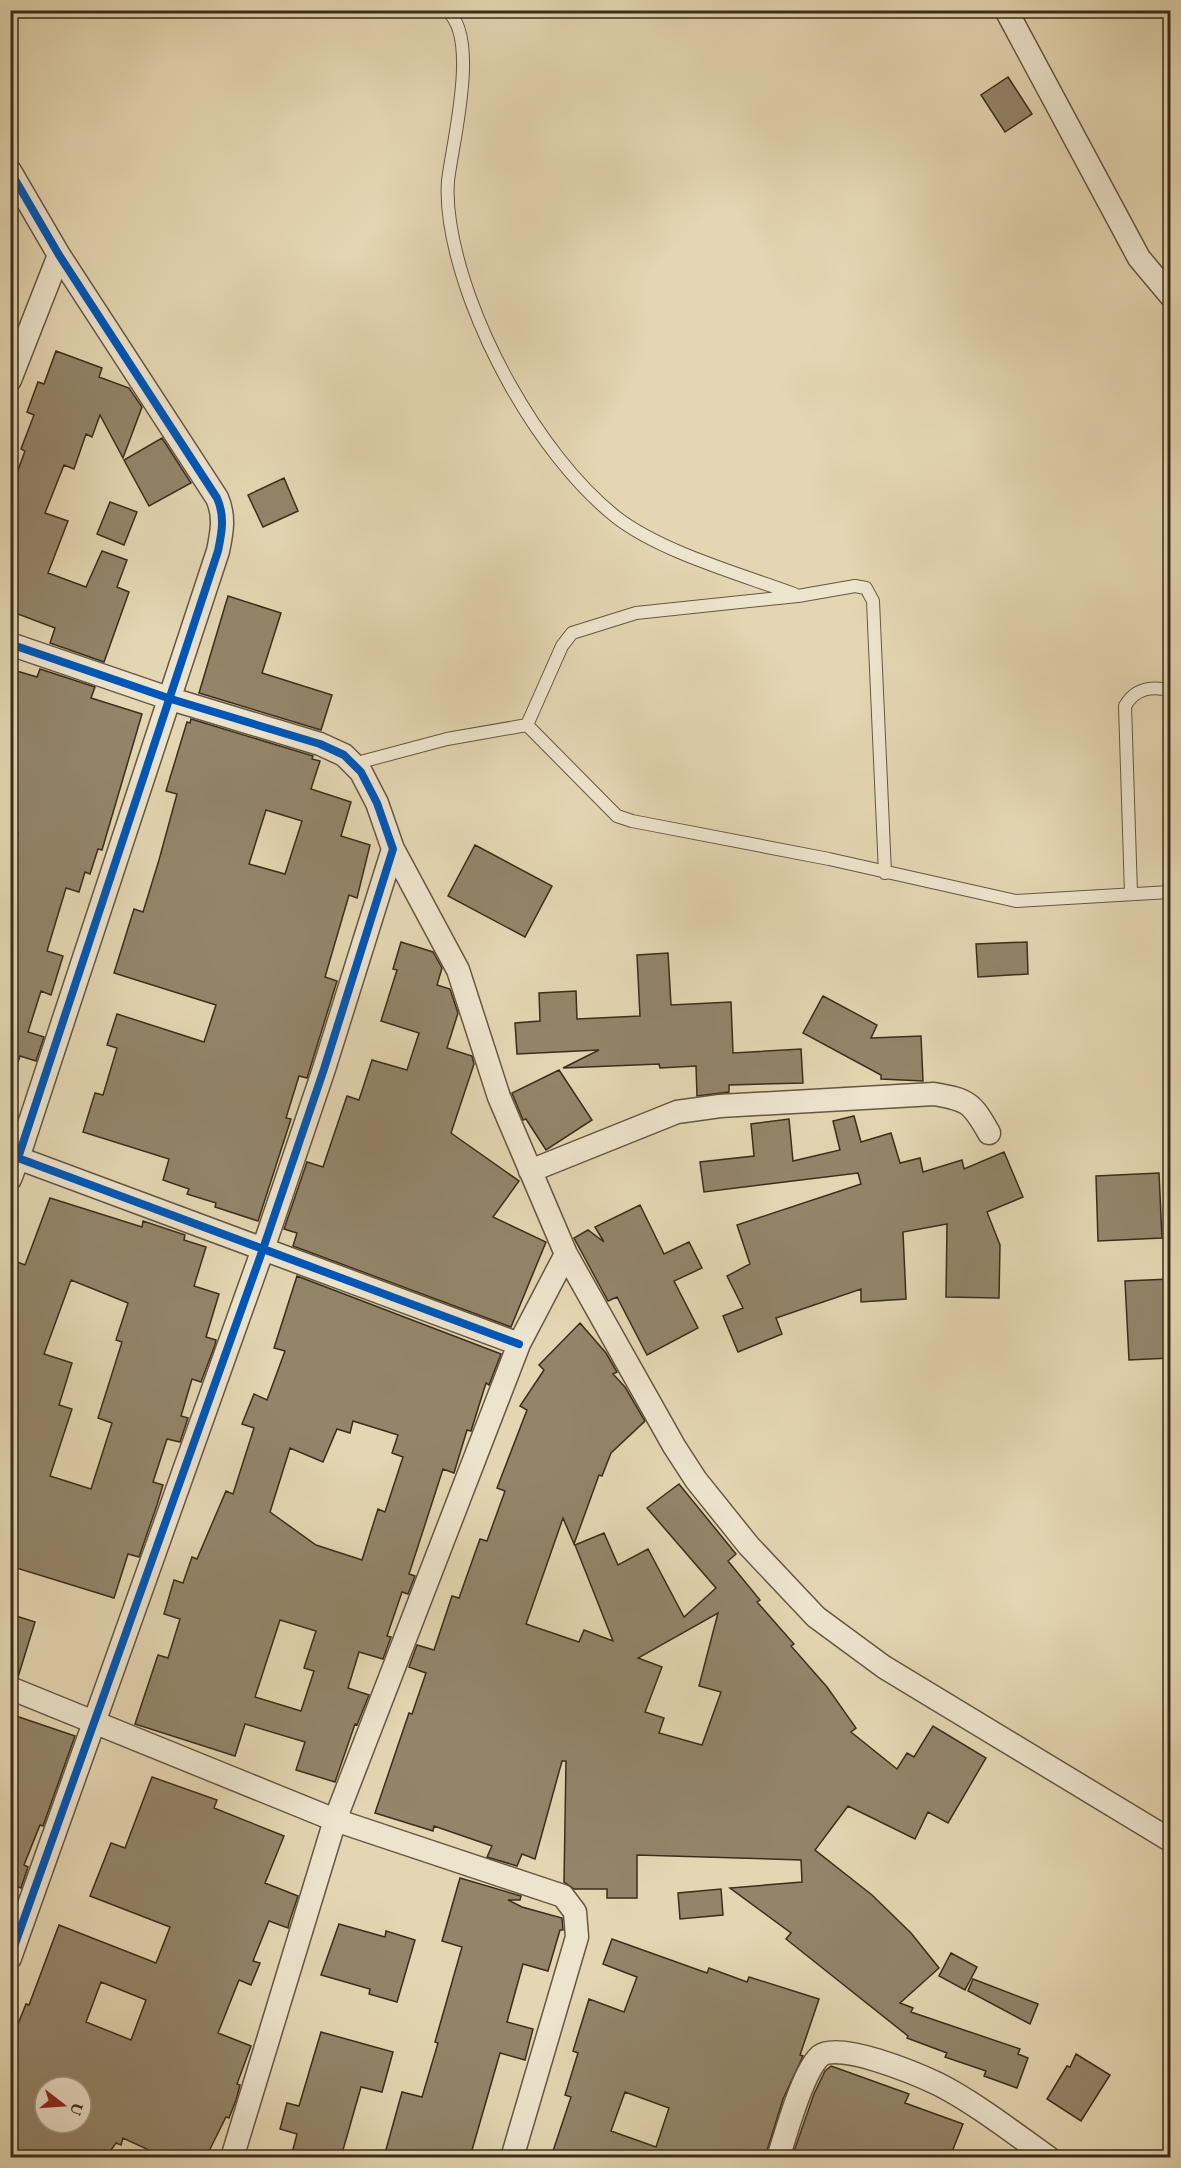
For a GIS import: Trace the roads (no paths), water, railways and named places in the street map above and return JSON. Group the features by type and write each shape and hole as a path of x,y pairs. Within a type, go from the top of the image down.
{"street":[{"path":"1005,10 1139,258 1170,295"},
{"path":"10,171 59,255 221,508 223,527 218,551 171,699 14,1156 10,1179"},
{"path":"10,380 59,255"},
{"path":"10,644 171,699 320,744 344,755 361,772 377,803 393,849 458,970 499,1097 566,1254 668,1437 696,1480 749,1546 816,1617 884,1668 1170,1840"},
{"path":"10,1958 263,1249 324,1069 393,849"},
{"path":"530,1171 651,1120 704,1107 934,1094 958,1098 974,1107 989,1133"},
{"path":"14,1156 519,1344"},
{"path":"232,2157 336,1820 519,1344 566,1254"},
{"path":"10,1688 336,1820 563,1896 575,1912 577,1937 512,2157"},
{"path":"778,2157 806,2079 820,2056 832,2051 849,2052 938,2084 1049,2157"}],"lane":[{"path":"446,10 451,14 457,27 464,52 463,79 448,184 450,222 461,267 485,332 499,364 525,411 548,445 591,494 617,518 676,550 798,596"},
{"path":"527,725 562,646 573,633 636,613 798,596 855,586 866,588 873,601 885,873"},
{"path":"1131,893 1125,706 1131,695 1141,691 1155,687 1170,690"},
{"path":"353,764 447,739 527,725"},
{"path":"527,725 617,816 632,821 829,859 1016,901 1170,892"}]}
